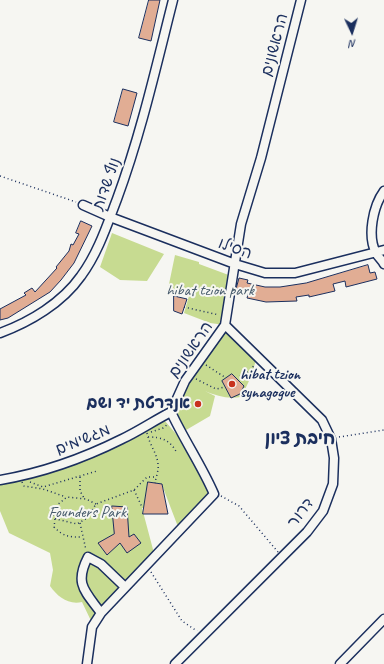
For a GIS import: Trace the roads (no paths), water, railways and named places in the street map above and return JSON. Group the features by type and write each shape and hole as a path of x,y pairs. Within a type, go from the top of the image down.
{"street":[{"name":"נוף שדות","path":"0,333 36,316 68,291 81,276 92,259 110,217 140,133 173,0"},
{"name":"הראשונים","path":"171,412 177,395 189,375 226,321 240,224 261,158 301,0"},
{"path":"384,192 380,198 373,226 373,241 380,251 384,264"},
{"name":"הסילו","path":"83,205 110,217 234,264 265,273 295,273 380,251"},
{"name":"דרור","path":"175,664 307,532 323,511 333,484 334,458 331,439 322,420 257,356 226,321"},
{"path":"87,664 92,627 101,613 125,587 148,566 214,494 203,470 181,433 171,412"},
{"name":"מגשימים","path":"0,480 22,476 64,464 122,439 171,412"},
{"path":"101,613 81,584 81,570 88,557 101,564 125,587"},
{"path":"340,664 384,620"}],"place":[{"name":"hibat tzion synagogue","path":"232,384"},
{"name":"אנדרטת יד ושם","path":"198,404"}],"district":[{"name":"חיבת ציון","path":"300,439"}],"park label":[{"name":"hibat tzion park","path":"210,291"},
{"name":"Founders Park","path":"87,513"}]}
